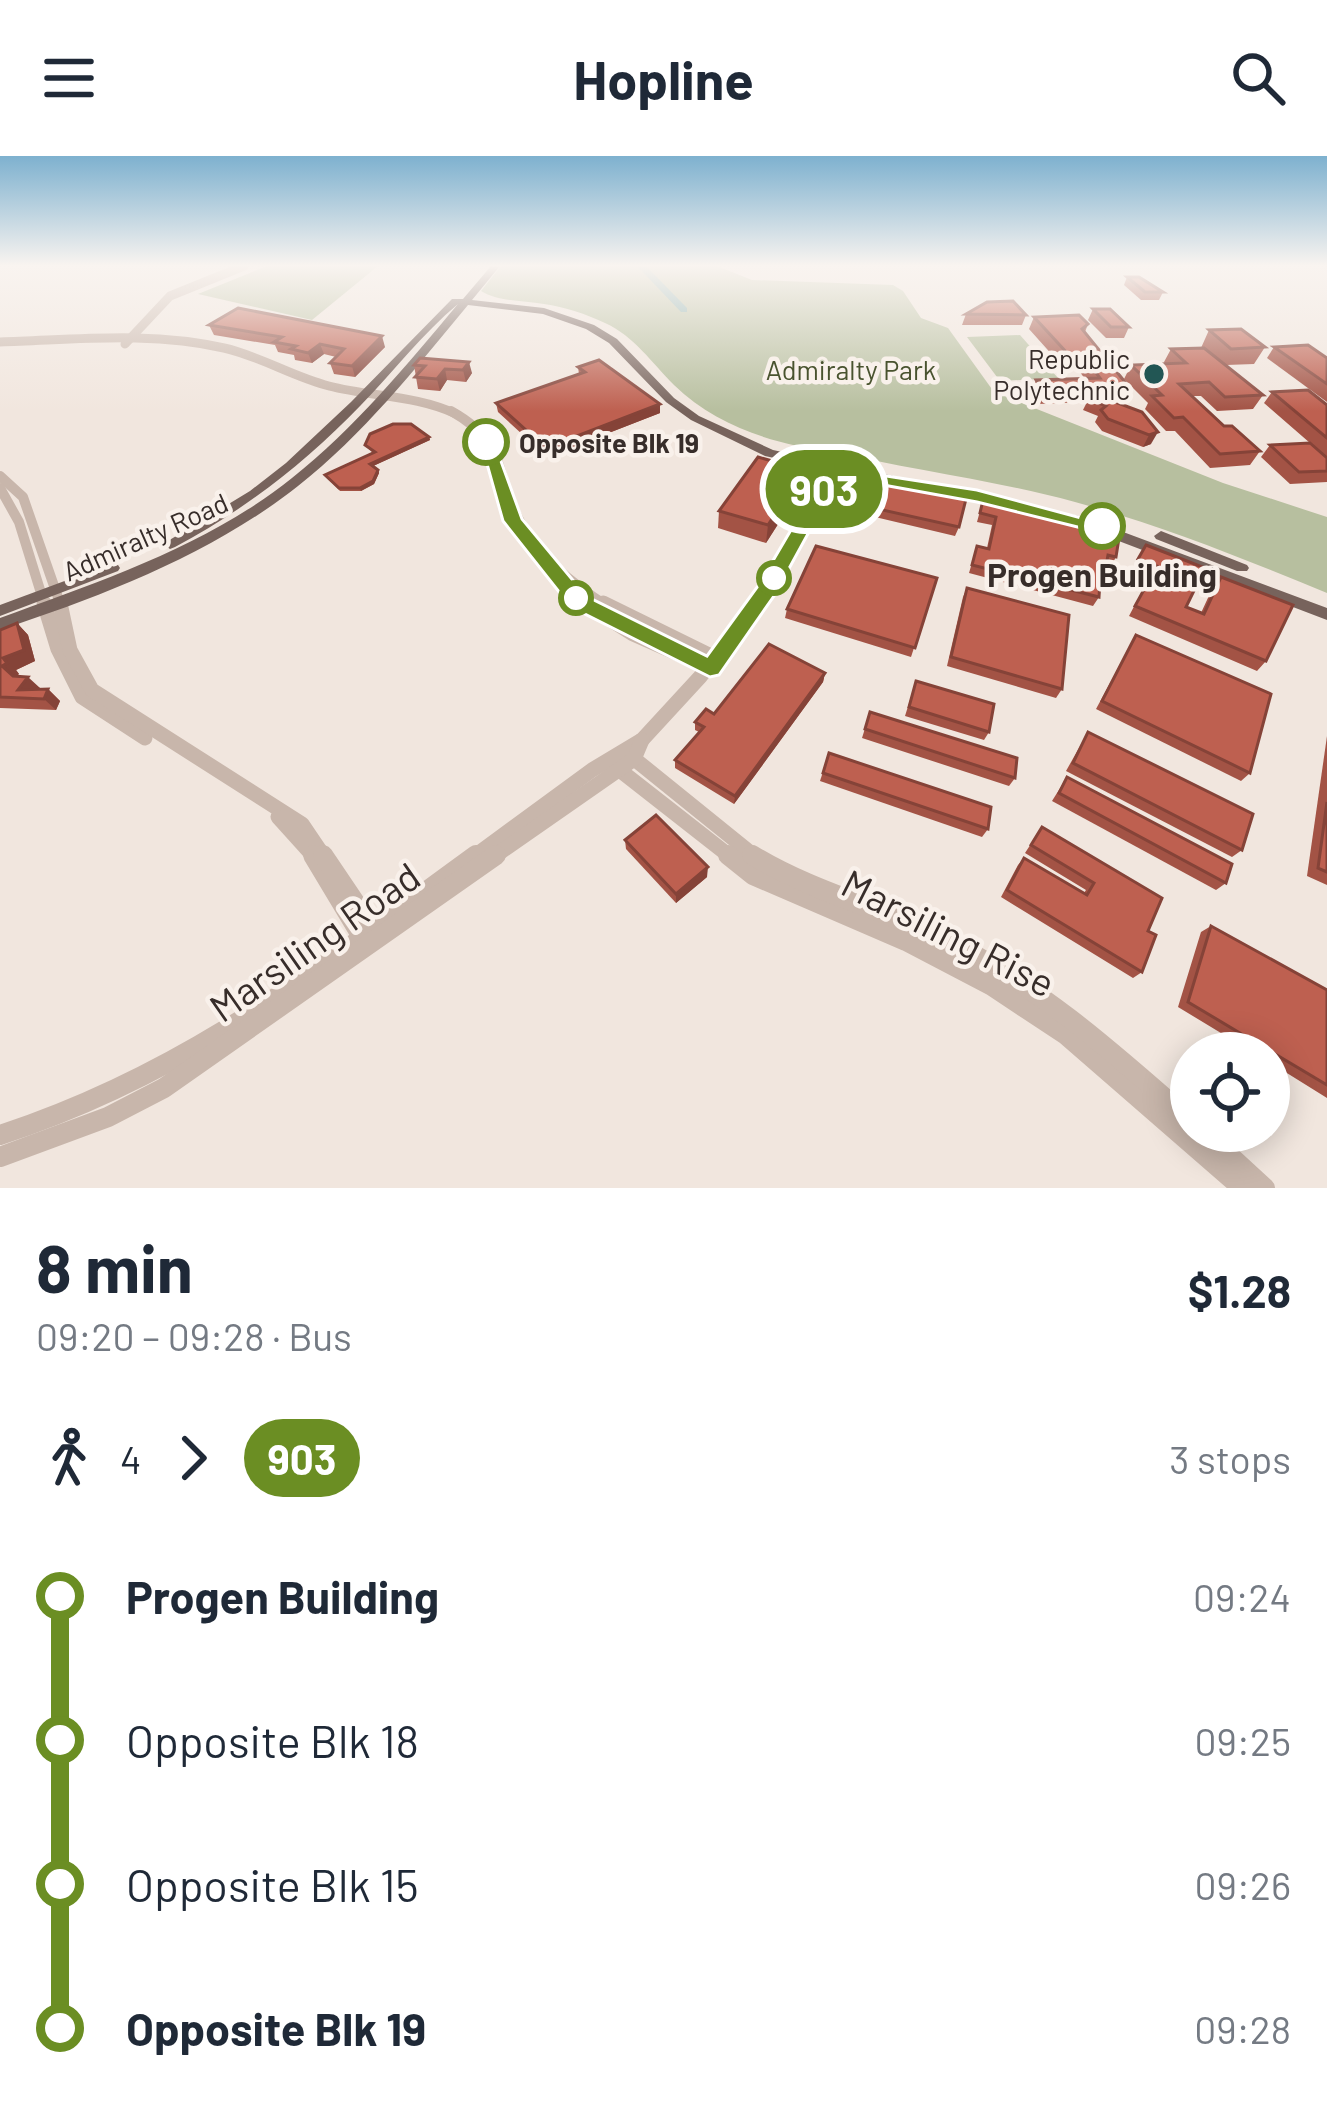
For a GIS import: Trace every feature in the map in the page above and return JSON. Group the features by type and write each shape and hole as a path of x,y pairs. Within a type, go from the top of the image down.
{"main road":[{"name":"Admiralty Road","path":"0,611 163,560 248,516 322,459 449,314"},
{"path":"550,314 572,318 613,341 670,400 695,418 776,456 1105,527 1327,614"},
{"path":"836,467 982,487 1106,518 1222,559 1327,604"},
{"name":"Admiralty Road","path":"0,624 50,598"}],"street":[{"path":"127,342 153,314"},
{"path":"0,344 127,342 208,349 296,383 374,395 450,414 486,442 497,461 513,521 578,601 714,664"},
{"path":"621,760 714,664 775,577 836,467"},
{"path":"0,476 23,496 58,649 82,697 270,811 311,852 371,937"},
{"path":"0,488 20,522 50,598"},
{"name":"Marsiling Road","path":"0,1157 138,1103 229,1046 371,937 621,760"},
{"name":"Marsiling Rise","path":"621,760 782,873 941,938 1003,973 1074,1022 1170,1102"},
{"name":"Marsiling Rise","path":"621,760 753,875 906,941 1029,1010 1137,1094 1242,1188"},
{"name":"Marsiling Road","path":"0,1135 109,1098 160,1072 371,937"},
{"path":"1226,1152 1265,1188"}],"green space":[{"path":"286,314 319,314 312,320"},
{"name":"Admiralty Park","path":"582,314 918,314 948,328 994,392 1223,483 1327,517 1327,593 1171,532 1075,502 748,432 691,400 634,343"},
{"path":"1020,335 1058,378 1000,381 967,337"}],"building":[{"path":"227,314 270,314 382,336 352,366 330,363 344,349 320,344 308,353 274,342 282,337 209,325"},
{"path":"1098,314 1115,314 1129,327 1111,327"},
{"path":"1079,315 1088,324 1082,329 1129,387 1043,391 1036,380 1100,378 1083,355 1069,355 1034,317"},
{"path":"1241,329 1265,347 1231,349 1209,330"},
{"path":"1308,345 1327,358 1327,384 1274,347"},
{"path":"1204,348 1263,395 1225,397 1209,382 1179,384 1224,426 1232,426 1260,451 1220,454 1183,417 1174,418 1152,396 1162,395 1131,365 1186,363 1171,349"},
{"path":"420,358 469,362 463,370 445,369 437,379 415,377 425,366 414,365"},
{"path":"599,360 660,404 546,448 496,403 585,372 578,367"},
{"path":"1308,390 1327,405 1327,438 1272,392"},
{"path":"1091,393 1142,412 1158,432 1149,435 1108,419 1101,410 1106,406 1089,399"},
{"path":"393,424 411,424 429,437 370,464 378,470 373,481 360,488 339,488 325,475 375,452 365,445 370,434"},
{"path":"1310,443 1327,458 1327,471 1299,472 1270,445"},
{"path":"758,457 804,470 768,525 719,511"},
{"path":"860,477 966,499 959,527 878,509 884,492 857,486"},
{"path":"983,500 1119,538 1116,557 1108,555 1106,566 1101,565 1099,597 972,565 977,546 989,549 996,517 980,513"},
{"path":"1146,545 1205,568 1186,607 1204,614 1221,577 1293,605 1266,661 1135,606 1157,566 1138,559"},
{"path":"816,546 937,578 915,648 787,609"},
{"path":"967,588 1069,615 1062,689 951,657"},
{"path":"17,623 24,650 3,658 7,663 2,666 13,676 28,677 18,690 48,689 44,699 0,697 0,630"},
{"path":"1136,635 1271,694 1250,773 1102,701"},
{"path":"769,644 825,673 735,796 675,760 704,727 695,722 706,709 714,714"},
{"path":"916,681 994,704 989,732 909,707"},
{"path":"870,712 1017,758 1015,778 865,729"},
{"path":"1088,732 1253,814 1242,850 1073,763"},
{"path":"829,753 991,807 988,829 823,773"},
{"path":"1067,777 1232,864 1226,883 1059,793"},
{"path":"1327,802 1327,872 1318,868"},
{"path":"656,815 708,867 676,894 625,840"},
{"path":"1042,827 1162,898 1148,931 1156,935 1142,972 1007,890 1024,858 1087,895 1094,883 1031,845"},
{"path":"1211,926 1327,990 1327,1085 1290,1063 1290,1032 1238,1032 1188,1002"}],"bus line":[{"name":"903","path":"486,442 513,521 578,601 710,668 766,591 834,470 977,496 1102,526"}],"place":[{"name":"Republic Polytechnic","path":"1154,374"},
{"name":"Opposite Blk 19","path":"486,442"},
{"name":"Progen Building","path":"1102,526"}]}
